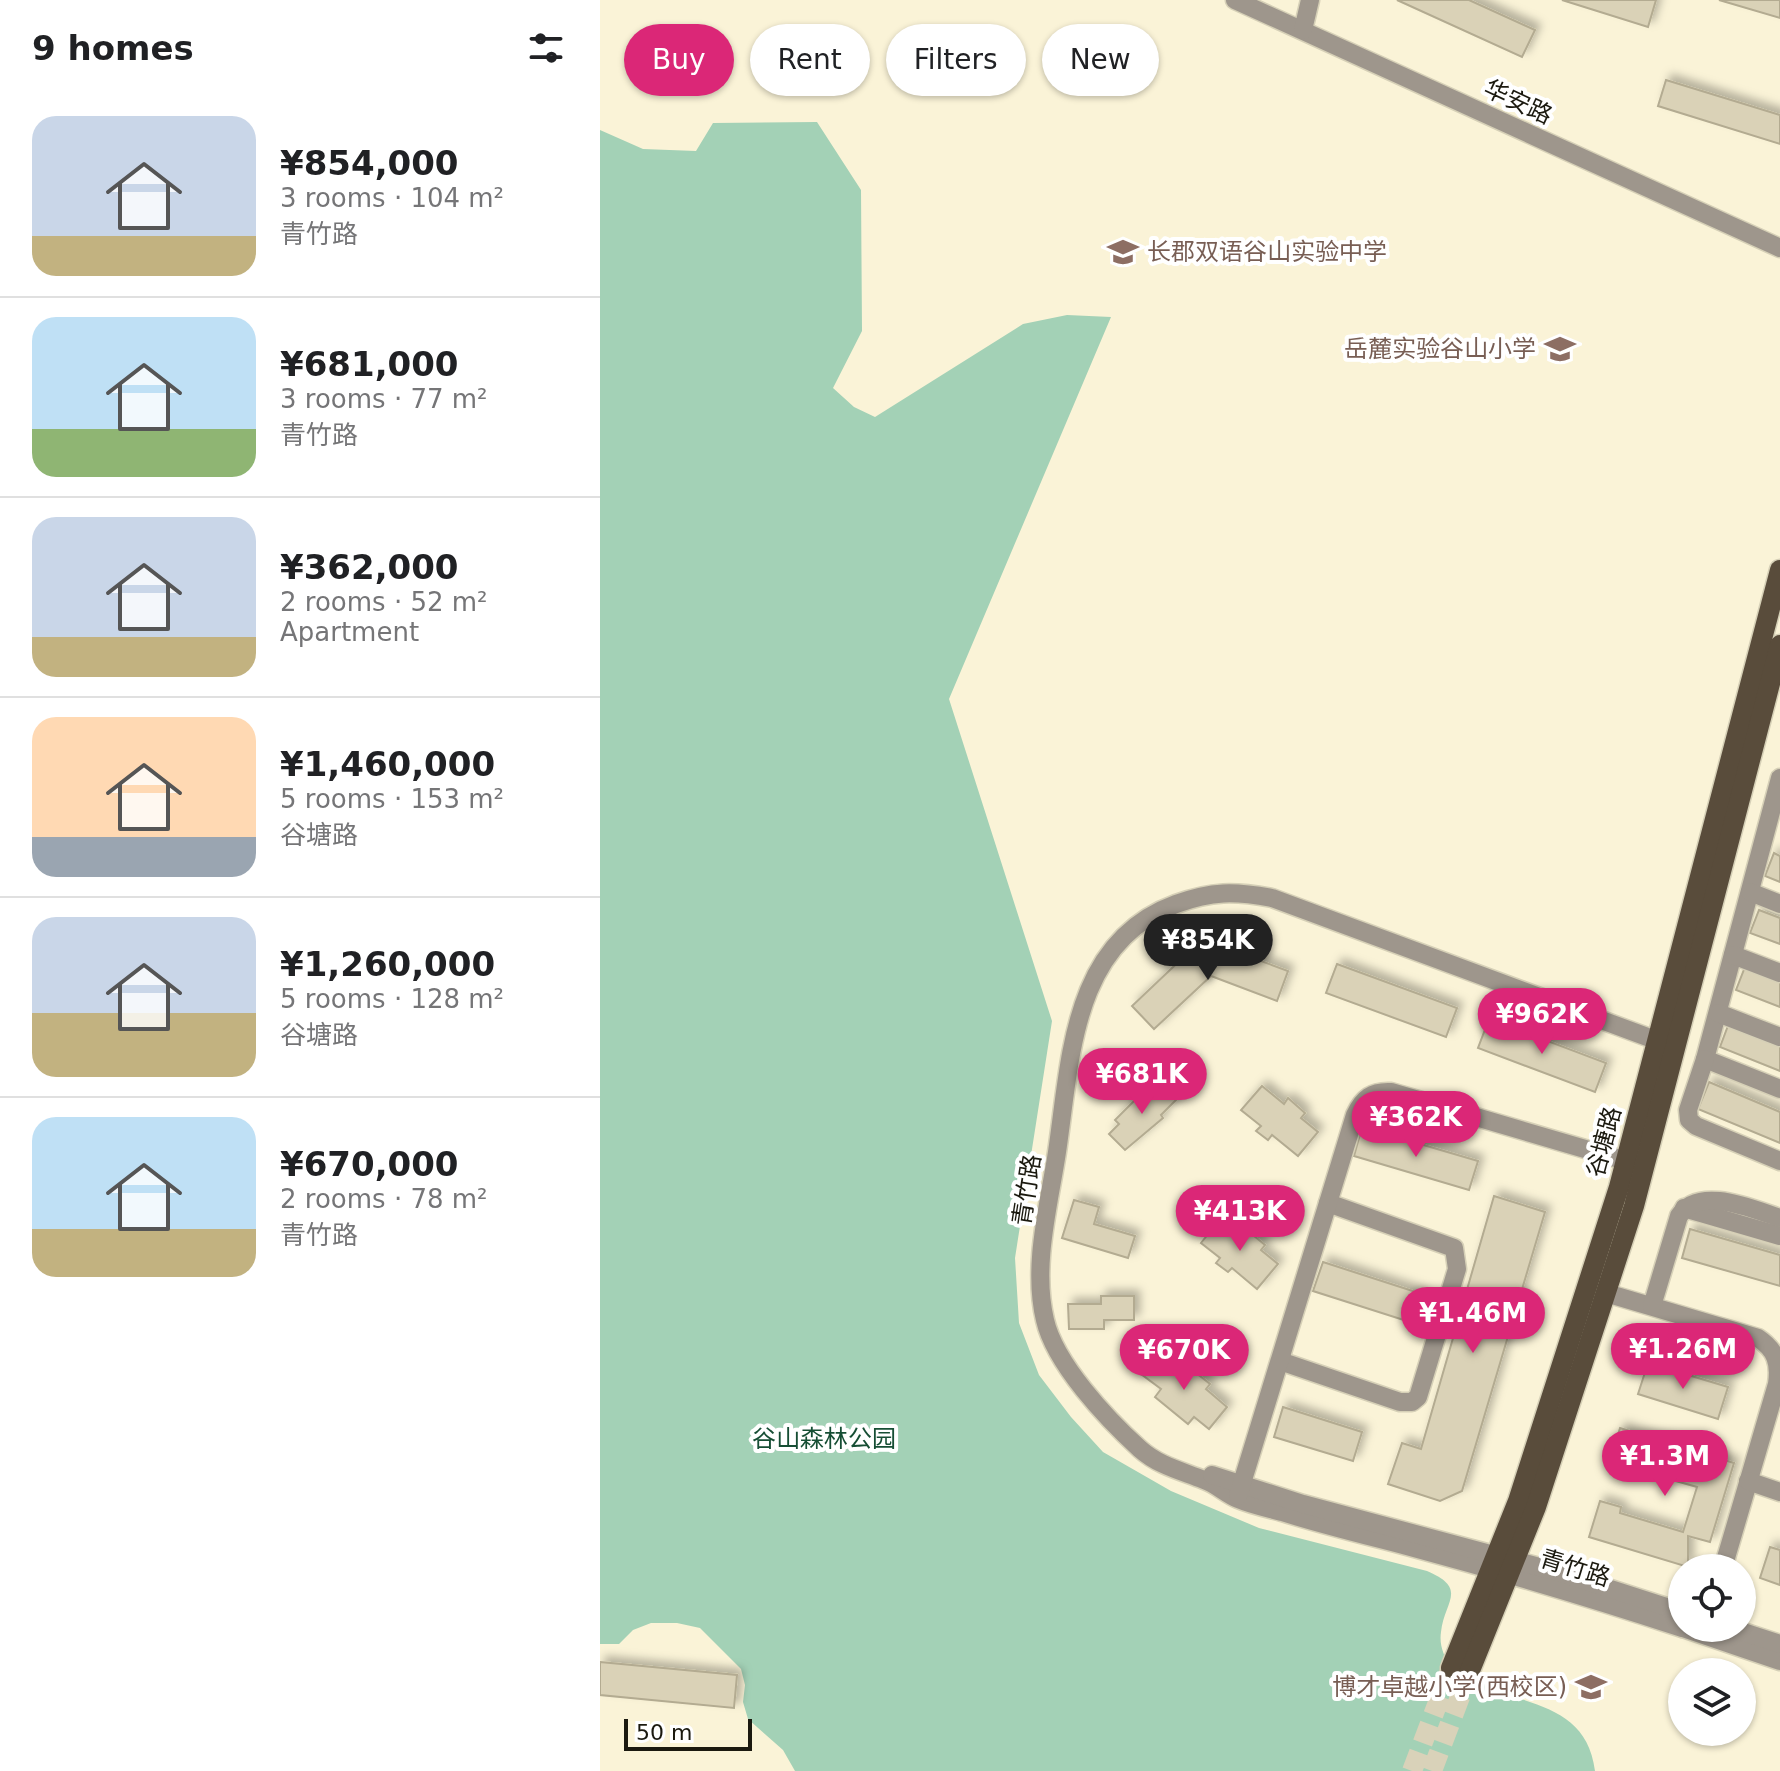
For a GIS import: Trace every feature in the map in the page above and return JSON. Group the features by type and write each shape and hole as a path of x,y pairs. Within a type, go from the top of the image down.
{"main road":[{"name":"谷塘路","path":"1460,1670 1502,1564 1541,1492 1634,1206 1666,1047 1780,570"},
{"name":"谷塘路","path":"1502,1564 1518,1501 1626,1161 1666,1047 1780,645"}],"street":[{"name":"华安路","path":"1235,0 1300,19 1780,248"},
{"name":"华安路","path":"1258,0 1780,235"},
{"path":"1300,19 1310,0"},
{"path":"1780,778 1772,839 1750,892 1705,1059 1688,1110 1689,1120 1696,1126 1780,1161"},
{"name":"青竹路","path":"1666,1047 1272,898 1222,891 1157,911 1137,923 1114,944 1094,974 1082,1009 1071,1057 1040,1280 1044,1320 1055,1350 1074,1377 1136,1445 1169,1468 1240,1492 1303,1504 1502,1564 1668,1608"},
{"path":"1750,892 1780,904"},
{"path":"1733,955 1780,973"},
{"path":"1718,1013 1780,1037"},
{"path":"1705,1059 1780,1089"},
{"path":"1240,1492 1328,1203 1361,1104 1370,1094 1391,1092 1626,1161"},
{"path":"1652,1306 1684,1208 1706,1201 1722,1202 1780,1218"},
{"path":"1280,1361 1400,1402 1412,1402 1418,1397 1427,1368 1457,1269 1458,1257 1454,1248 1328,1203"},
{"path":"1684,1208 1780,1236"},
{"path":"1606,1293 1758,1338 1777,1356 1779,1376 1727,1554"},
{"path":"1748,1481 1780,1492"},
{"name":"青竹路","path":"1502,1564 1668,1623"},
{"path":"1756,1636 1780,1644"},
{"name":"青竹路","path":"1732,1642 1780,1661"}],"green space":[{"name":"谷山森林公园","path":"817,122 861,190 862,331 833,388 854,407 875,417 1023,324 1067,315 1111,317 949,699 1052,1021 1015,1258 1019,1323 1039,1375 1103,1452 1171,1491 1259,1528 1427,1571 1440,1578 1451,1590 1441,1637 1442,1650 1450,1668 1502,1681 1499,1692 1562,1716 1584,1737 1595,1771 795,1771 783,1750 748,1719 743,1702 745,1685 741,1669 700,1628 677,1623 651,1623 633,1630 619,1644 600,1644 600,130 643,149 696,151 713,123"}],"building":[{"path":"1397,0 1469,0 1535,30 1522,57"},
{"path":"1562,0 1656,0 1648,27"},
{"path":"1719,0 1780,0 1780,18"},
{"path":"1666,80 1780,115 1780,144 1658,106"},
{"path":"1774,853 1780,856 1780,882 1765,876"},
{"path":"1759,910 1780,918 1780,944 1750,933"},
{"path":"1220,946 1288,971 1277,1001 1211,976 1154,1029 1132,1006 1189,952 1210,973"},
{"path":"1337,964 1457,1008 1446,1037 1326,993"},
{"path":"1745,967 1780,981 1780,1007 1736,990"},
{"path":"1489,1019 1606,1063 1595,1092 1478,1048"},
{"path":"1729,1023 1780,1043 1780,1071 1720,1047"},
{"path":"1709,1082 1780,1112 1780,1143 1698,1109"},
{"path":"1161,1083 1177,1099 1161,1115 1163,1118 1125,1150 1109,1134 1119,1124 1115,1120 1144,1091 1149,1095"},
{"path":"1262,1086 1284,1104 1288,1098 1305,1113 1301,1118 1318,1132 1298,1156 1272,1135 1268,1140 1256,1131 1261,1126 1241,1110"},
{"path":"1362,1127 1478,1161 1469,1190 1354,1156"},
{"path":"1494,1196 1545,1212 1462,1491 1440,1501 1388,1484 1402,1443 1421,1449"},
{"path":"1074,1200 1099,1207 1094,1224 1135,1236 1128,1258 1062,1238"},
{"path":"1221,1218 1243,1236 1248,1231 1265,1245 1261,1250 1278,1264 1257,1289 1232,1268 1228,1272 1216,1263 1220,1258 1201,1243"},
{"path":"1690,1229 1780,1255 1780,1286 1682,1258"},
{"path":"1323,1262 1422,1294 1413,1323 1313,1291"},
{"path":"1101,1296 1134,1296 1134,1320 1104,1320 1104,1329 1069,1329 1068,1304 1101,1304"},
{"path":"1160,1352 1187,1374 1191,1369 1210,1384 1206,1389 1227,1407 1209,1429 1194,1417 1188,1424 1155,1397 1161,1389 1141,1374"},
{"path":"1648,1363 1728,1387 1718,1419 1638,1394"},
{"path":"1283,1407 1362,1432 1353,1461 1274,1437"},
{"path":"1620,1428 1734,1463 1710,1542 1688,1536 1688,1554 1668,1554 1668,1561 1589,1537 1600,1501 1621,1507 1620,1513 1683,1532 1697,1487 1658,1476 1661,1466 1655,1464 1652,1474 1610,1461"},
{"path":"1770,1547 1780,1550 1780,1585 1760,1578"},
{"path":"600,1662 737,1675 734,1708 600,1695"}],"tunnel":[{"path":"1412,1771 1451,1668"},
{"path":"1432,1771 1469,1673"}],"place":[{"name":"长郡双语谷山实验中学","path":"1123,252"},
{"name":"岳麓实验谷山小学","path":"1560,349"},
{"name":"博才卓越小学(西校区)","path":"1591,1687"}]}
